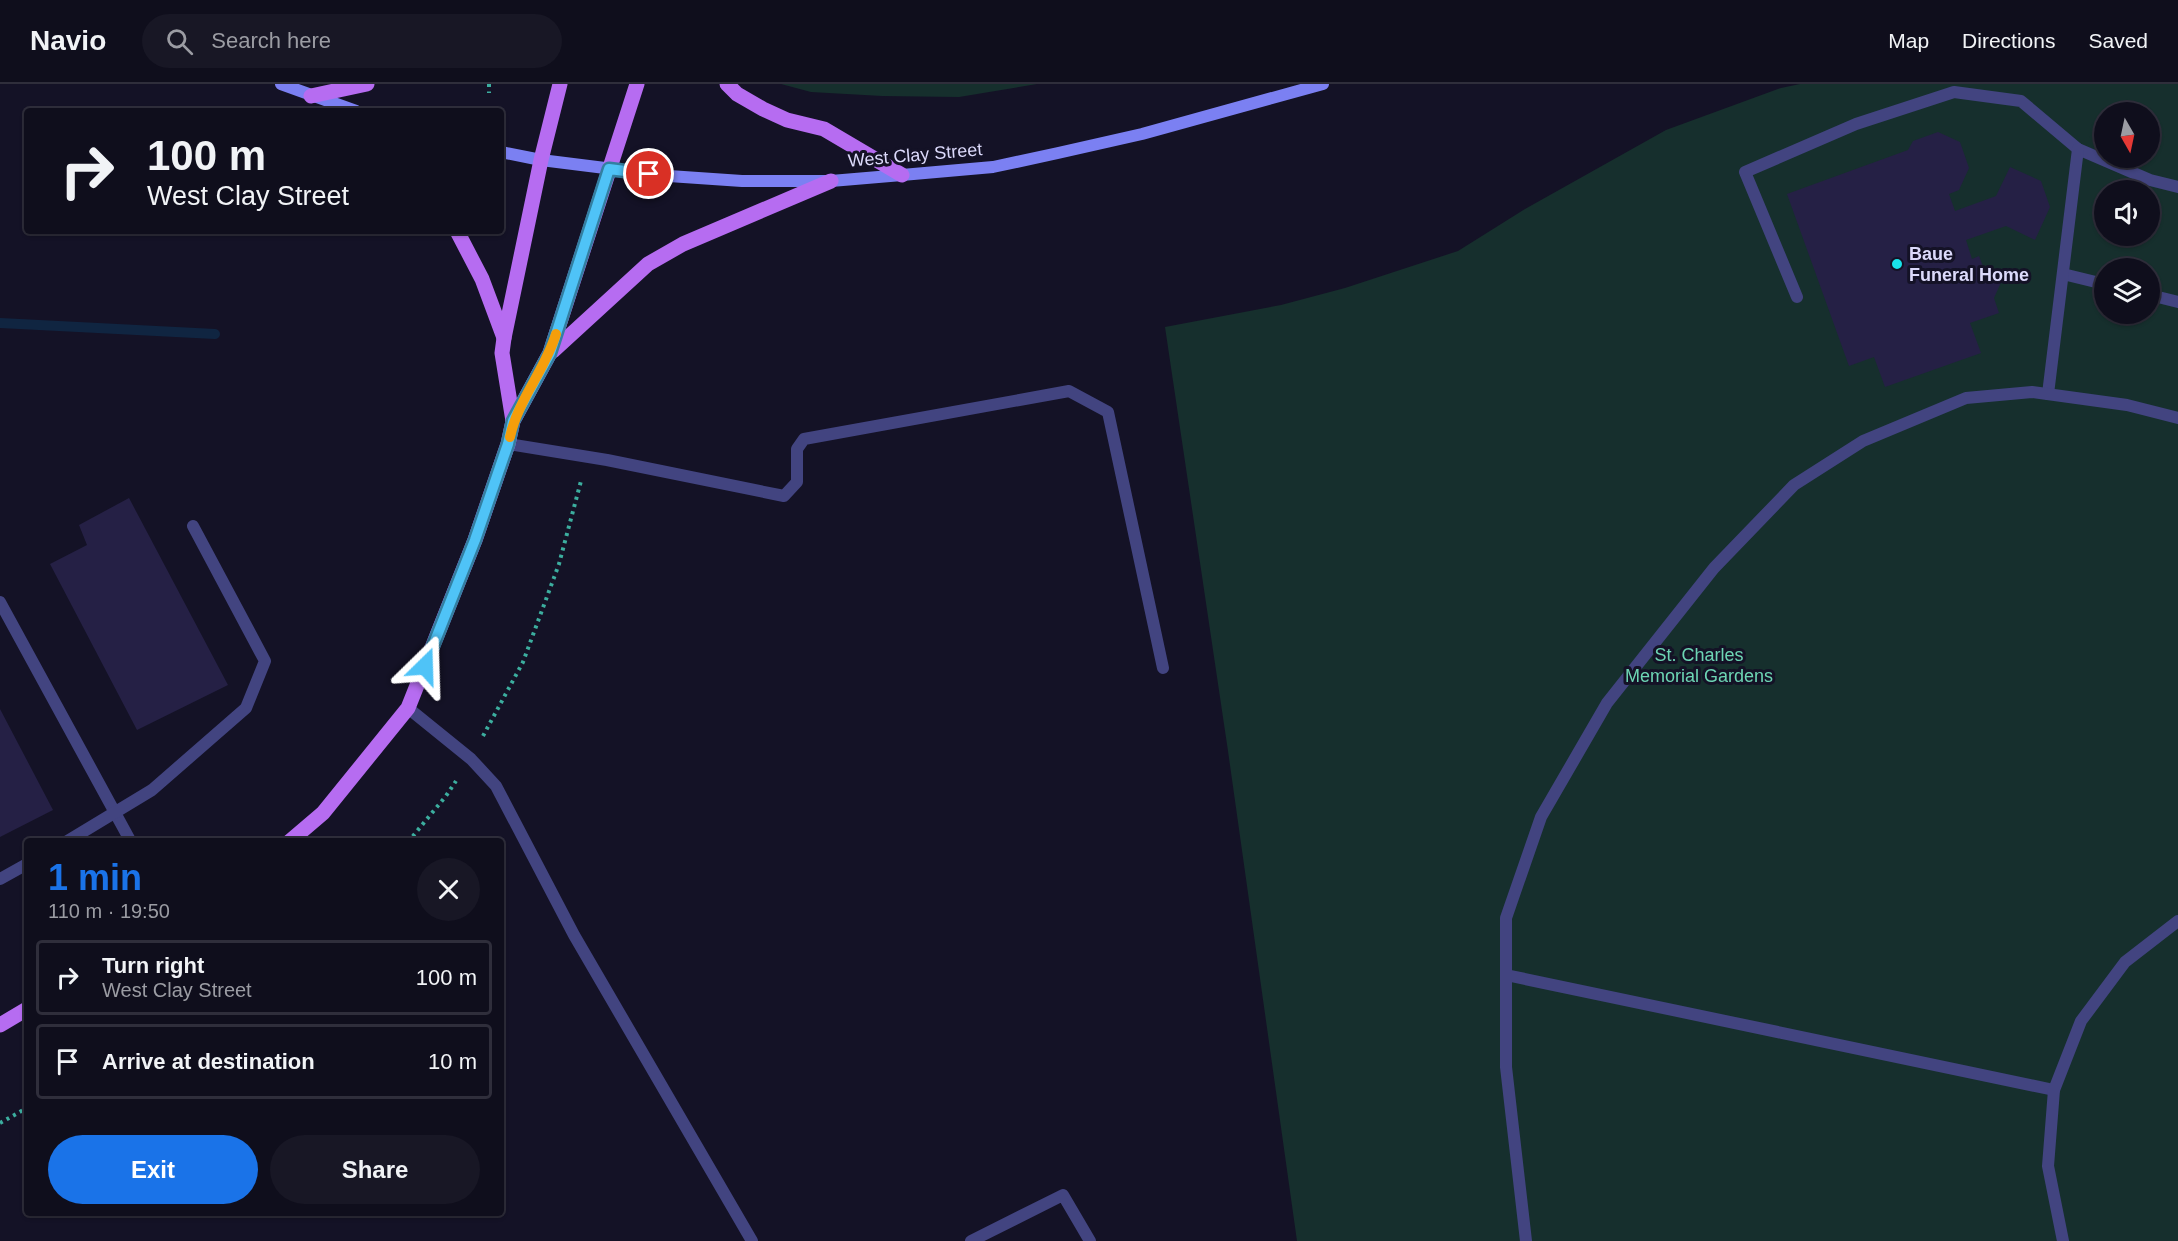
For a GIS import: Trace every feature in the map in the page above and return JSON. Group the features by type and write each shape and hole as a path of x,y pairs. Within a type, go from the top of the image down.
{"main road":[{"path":"311,96 367,84"},
{"path":"513,421 502,353 504,338 541,160 560,84"},
{"path":"294,838 323,813 408,708 475,540 508,444 513,421 550,353 637,84"},
{"path":"727,84 737,94 763,109 788,120 824,129 902,175"},
{"path":"550,353 648,264 683,244 831,181"},
{"path":"459,234 482,279 504,338"},
{"path":"0,1024 24,1011"}],"street":[{"path":"281,84 347,108"},
{"name":"West Clay Street","path":"504,153 541,160 669,176 742,181 831,181 993,167 1142,134 1323,84"},
{"path":"1797,297 1745,172 1856,124 1954,92 2021,101 2078,149 2150,180 2178,187"},
{"path":"2048,394 2078,149"},
{"path":"2063,274 2094,282"},
{"path":"2160,298 2178,302"},
{"path":"508,444 588,457 784,496 797,482 797,449 804,439 1069,391 1108,412 1163,668"},
{"path":"1526,1241 1506,1067 1506,918 1541,817 1607,703 1714,568 1794,485 1863,441 1966,398 2032,392 2127,405 2178,418"},
{"path":"72,838 152,789 246,708 265,661 193,526"},
{"path":"0,602 129,838"},
{"path":"408,708 471,759 496,786 574,934 752,1241"},
{"path":"0,879 24,866"},
{"path":"2063,1241 2048,1166 2055,1090 2081,1021 2125,962 2178,921"},
{"path":"1506,975 2055,1090"},
{"path":"971,1241 1063,1195 1090,1241"}],"path":[{"path":"489,84 489,93"},
{"path":"411,838 446,796 471,759 523,662 559,564 588,457"},
{"path":"0,1123 24,1110"}],"green space":[{"path":"781,84 1037,84 959,97 811,92"},
{"name":"St. Charles Memorial Gardens","path":"1800,84 2178,84 2178,1241 1297,1241 1165,327 1281,305 1345,288 1458,251 1525,209 1666,130 1781,88"}],"building":[{"name":"Baue Funeral Home","path":"1938,132 1960,142 1969,168 1959,190 1949,194 1955,211 1996,196 2010,167 2041,181 2050,207 2035,240 2006,226 1966,240 1972,259 1979,256 1984,269 2003,278 1994,298 1999,313 1970,323 1981,353 1885,387 1874,357 1849,366 1787,194 1908,150 1913,141"},
{"path":"129,498 228,685 137,730 50,564 87,545 79,525"},
{"path":"0,709 53,810 0,837"}],"waterway":[{"path":"0,323 215,334"}],"slow traffic":[{"path":"510,437 513,421 550,353 556,334"}],"place":[{"name":"Baue Funeral Home","path":"1897,264"}],"route":[{"path":"425,666 475,540 508,444 513,421 550,353 609,169 649,174"}]}
